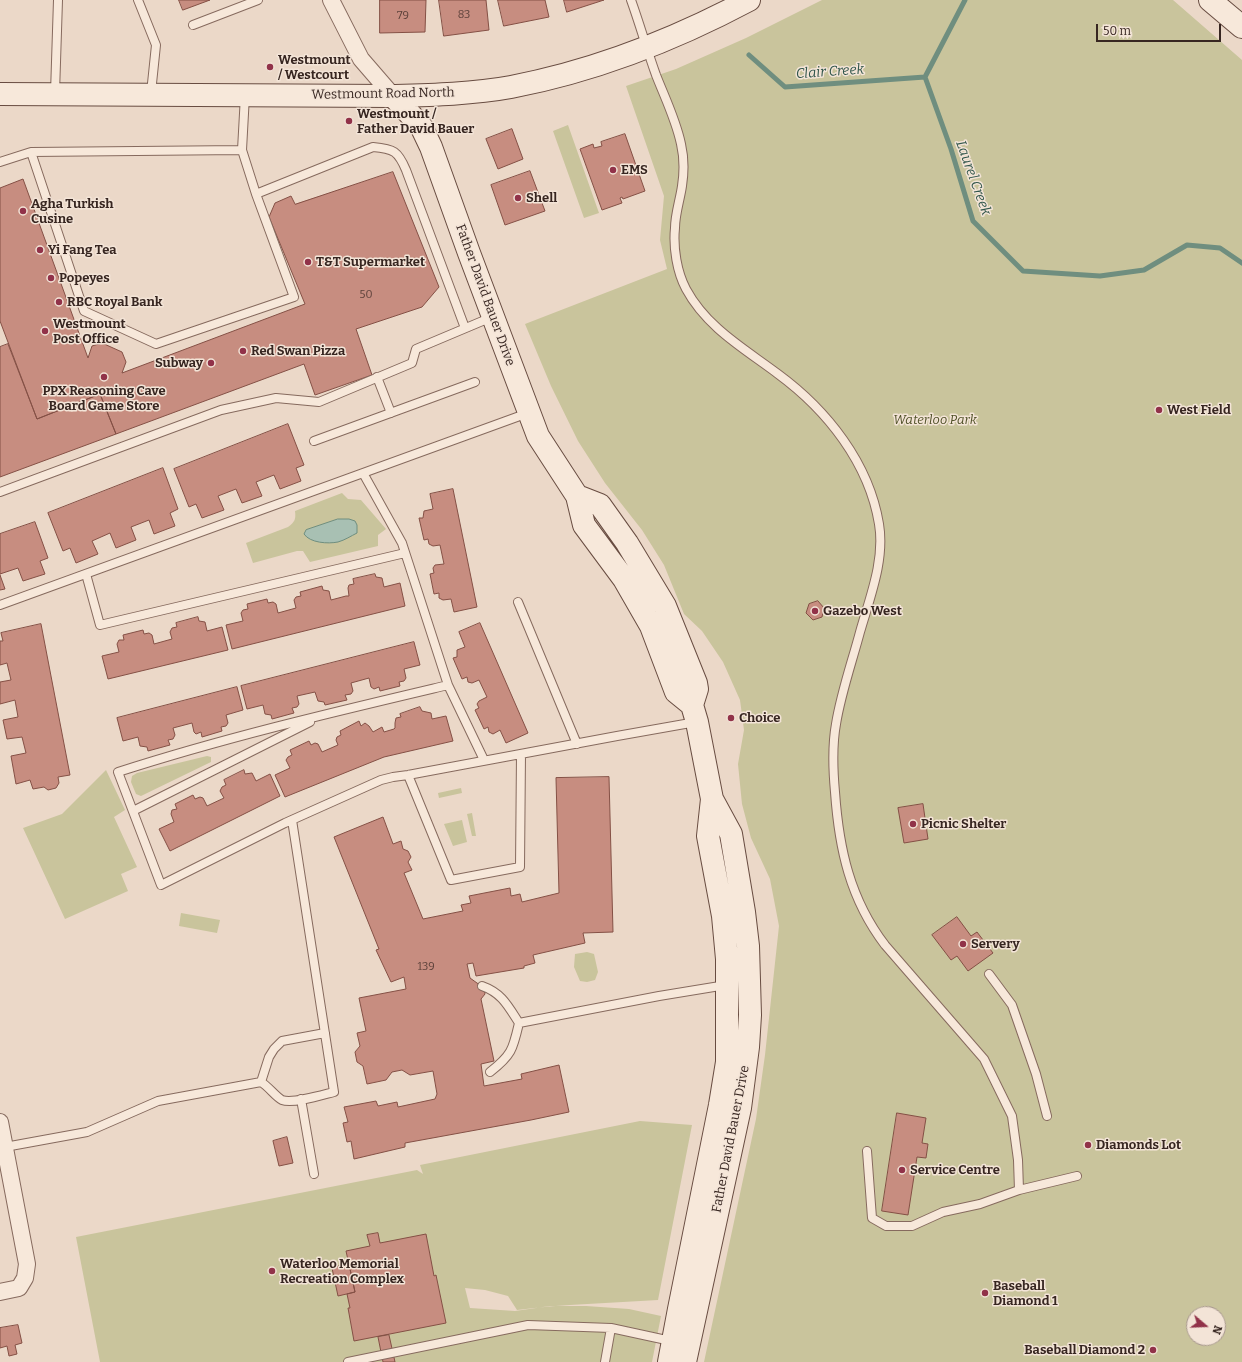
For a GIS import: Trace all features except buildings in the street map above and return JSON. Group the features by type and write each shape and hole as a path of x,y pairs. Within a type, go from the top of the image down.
{"street":[{"path":"331,0 361,59 393,96"},
{"name":"Westmount Road North","path":"0,94 393,96 443,94 509,87 572,72 648,48 722,14 748,0"},
{"path":"1210,0 1242,27"},
{"name":"Father David Bauer Drive","path":"393,96 421,126 431,147 538,436 577,496 600,506 626,543 665,606 696,683 697,689 694,714 712,799 731,834 744,912 749,957 739,984 748,1047 740,1108 679,1352"},
{"path":"0,1122 27,1264 25,1278 18,1288 0,1292"}],"lane":[{"path":"55,94 58,0"},
{"path":"138,0 156,45 151,94"},
{"path":"193,25 258,0"},
{"path":"631,0 655,73 674,121 681,145 683,166 682,185 674,228 675,252 684,286 699,309 716,328 738,346 779,374 796,388 828,420 841,437 867,480 879,525 880,548 877,572 845,683 836,725 833,768 836,811 841,849 851,882 873,929 885,945 984,1059 991,1071 1012,1116 1018,1160 1019,1190"},
{"path":"31,152 84,311 156,344 294,297 256,194 242,150 245,95"},
{"path":"256,194 374,147 389,148 401,157 465,328"},
{"path":"0,162 31,152 242,150"},
{"path":"0,492 221,410 276,398 319,402 412,363 416,349 494,317"},
{"path":"376,377 391,413"},
{"path":"314,441 475,382"},
{"path":"0,605 529,413"},
{"path":"363,474 402,543 448,685 484,760"},
{"path":"86,574 100,625 405,553"},
{"path":"518,602 577,744"},
{"path":"448,685 325,714 149,762 118,772 161,885 292,820 381,780 577,744 694,714"},
{"path":"133,812 325,714"},
{"path":"408,775 451,880 520,867 521,754"},
{"path":"5,1147 86,1132 158,1101 261,1082 281,1099 289,1101 334,1092 292,820"},
{"path":"990,974 1012,1005 1036,1074 1047,1116"},
{"path":"519,1023 659,996 739,984"},
{"path":"482,986 492,990 500,996 519,1023 512,1050 505,1061 490,1072"},
{"path":"261,1082 274,1049 282,1041 325,1033"},
{"path":"301,1099 314,1174"},
{"path":"867,1151 872,1218 886,1226 912,1226 943,1212 980,1204 1019,1190 1077,1176"},
{"path":"348,1362 528,1325 611,1328 679,1352"},
{"path":"605,1362 611,1328"}],"green space":[{"name":"Waterloo Park","path":"822,0 1173,0 1242,60 1242,1362 704,1362 756,1119 765,1055 779,926 770,879 751,838 742,804 738,764 744,730 740,700 723,662 702,631 684,614 664,565 642,530 605,483 578,441 551,386 525,324 667,269 660,240 664,196 626,86 676,69 746,38"},
{"path":"568,125 599,213 584,218 553,131"},
{"path":"342,493 348,499 361,500 386,529 378,535 378,546 310,562 303,551 297,551 253,563 246,543 288,527 294,520 295,511"},
{"path":"207,756 211,757 211,762 141,796 136,794 131,782 132,776 137,773"},
{"path":"106,770 125,810 114,817 137,867 121,874 128,891 65,919 23,828 62,814"},
{"path":"461,788 462,793 439,798 438,793"},
{"path":"472,813 476,836 472,836 467,814"},
{"path":"462,820 467,842 453,846 444,824"},
{"path":"181,913 220,920 217,933 179,926"},
{"path":"587,952 594,954 598,972 595,980 587,982 580,981 574,967 575,954"},
{"name":"Waterloo Memorial Recreation Complex","path":"640,1121 692,1125 658,1300 557,1306 586,1306 629,1309 661,1316 652,1362 100,1362 76,1237 417,1170 423,1174 420,1165","holes":["465,1288 485,1290 508,1296 517,1310 539,1308 515,1311 470,1308"]}],"shaded area":[{"path":"338,519 349,519 355,521 357,525 357,533 341,541 329,543 315,541 304,534 306,530"}],"waterway":[{"name":"Laurel Creek","path":"965,0 925,77 951,149 973,221 1023,271 1100,276 1144,270 1187,245 1220,248 1242,263"},
{"name":"Clair Creek","path":"749,55 785,87 925,77"}],"place":[{"name":"Westmount / Westcourt","path":"270,67"},
{"name":"Westmount / Father David Bauer","path":"349,121"},
{"name":"EMS","path":"613,170"},
{"name":"Shell","path":"518,198"},
{"name":"Agha Turkish Cusine","path":"23,211"},
{"name":"Yi Fang Tea","path":"40,250"},
{"name":"T&T Supermarket","path":"308,262"},
{"name":"Popeyes","path":"51,278"},
{"name":"RBC Royal Bank","path":"59,302"},
{"name":"Westmount Post Office","path":"45,331"},
{"name":"Red Swan Pizza","path":"243,351"},
{"name":"Subway","path":"211,363"},
{"name":"PPX Reasoning Cave Board Game Store","path":"104,377"},
{"name":"West Field","path":"1159,410"},
{"name":"Gazebo West","path":"815,611"},
{"name":"Choice","path":"731,718"},
{"name":"Picnic Shelter","path":"913,824"},
{"name":"Servery","path":"963,944"},
{"name":"Diamonds Lot","path":"1088,1145"},
{"name":"Service Centre","path":"902,1170"},
{"name":"Waterloo Memorial Recreation Complex","path":"272,1271"},
{"name":"Baseball Diamond 1","path":"985,1293"},
{"name":"Baseball Diamond 2","path":"1153,1350"}]}
